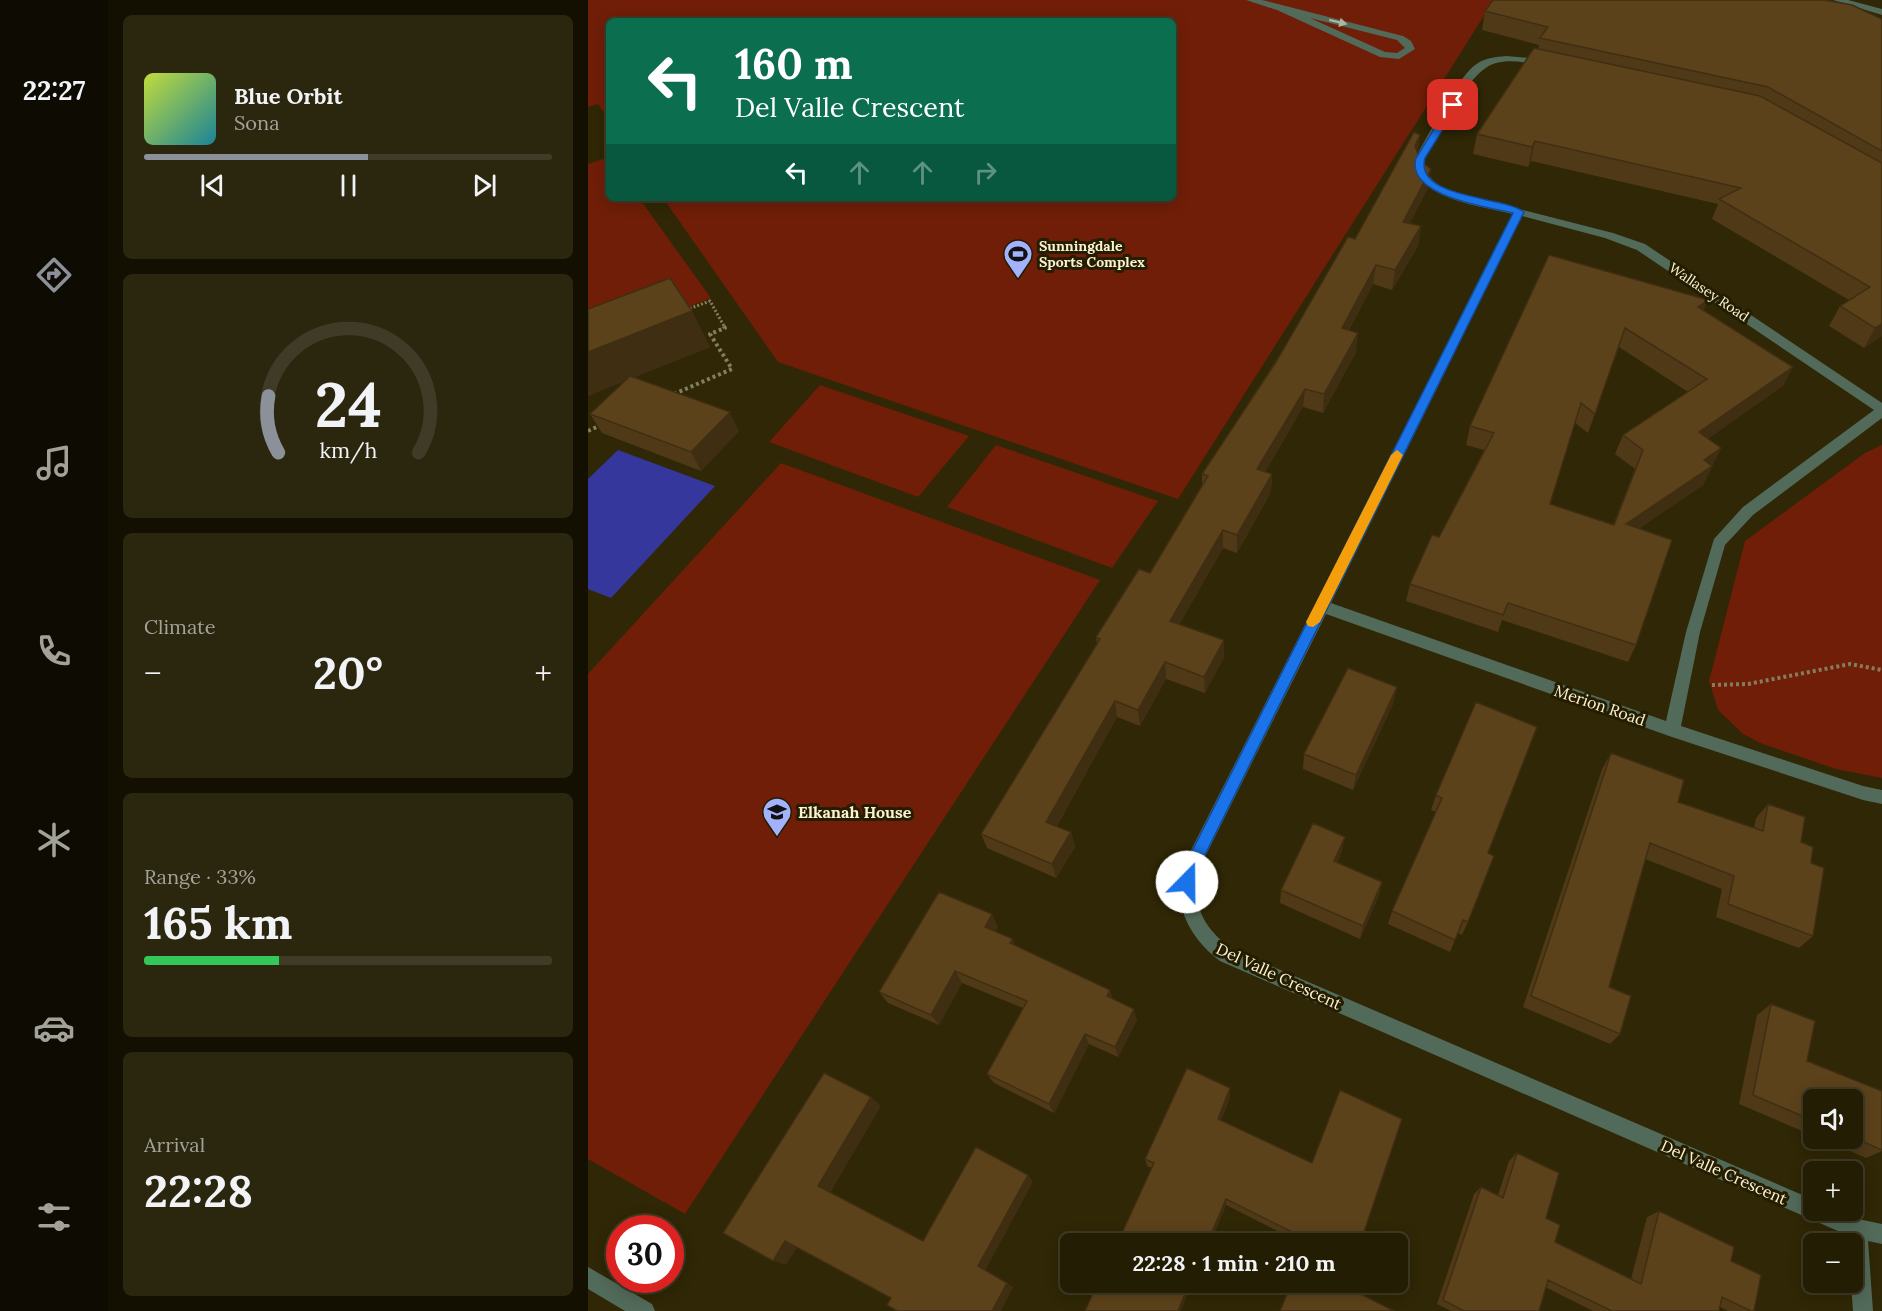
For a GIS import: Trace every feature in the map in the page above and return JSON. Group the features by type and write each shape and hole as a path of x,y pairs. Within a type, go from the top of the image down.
{"street":[{"path":"1251,0 1400,38 1408,43 1410,49 1399,56 1383,55 1281,8"},
{"path":"1838,0 1882,12"},
{"path":"1519,212 1445,193 1433,186 1420,172 1420,158 1475,69 1482,65 1513,58 1560,67"},
{"name":"Wallasey Road","path":"1519,212 1609,235 1641,247 1882,410 1748,511 1719,543 1693,632 1672,730"},
{"name":"Del Valle Crescent","path":"1519,212 1192,866 1187,882 1186,899 1199,932 1210,945 1226,954 1803,1205"},
{"name":"Merion Road","path":"1321,606 1672,730 1863,793 1882,797"},
{"name":"Del Valle Crescent","path":"1839,1221 1857,1229 1882,1234"},
{"path":"1857,1229 1863,1311"},
{"path":"588,1277 645,1311"}],"path":[{"path":"670,395 732,369 710,334 725,328 710,301 676,314"},
{"path":"588,431 609,422"},
{"path":"1681,685 1748,684 1850,664 1882,670"}],"shaded area":[{"name":"Sunningdale Sports Complex","path":"588,0 1494,0 1178,499 778,362 665,201 1176,201 1176,18 606,18 606,116 598,104 588,107"},
{"path":"606,158 606,201 641,201 711,298 588,347 588,164"},
{"path":"820,385 969,436 918,497 769,442"},
{"path":"996,445 1158,501 1112,568 947,507"},
{"path":"1882,445 1882,778 1836,769 1760,743 1743,734 1718,710 1709,681 1745,541 1865,453"},
{"path":"618,450 715,486 611,598 588,589 588,479"},
{"name":"Elkanah House","path":"781,463 1100,580 685,1214 588,1159 588,674"}],"building":[{"path":"1493,0 1825,0 1852,5 1882,19 1882,151 1768,87 1540,38 1548,27 1485,11"},
{"path":"1534,48 1760,96 1882,163 1882,324 1875,328 1840,306 1870,287 1719,199 1741,188 1535,141 1532,147 1477,134"},
{"path":"1414,132 1420,135 1415,146 1421,161 1431,169 1403,222 1421,226 1395,270 1376,265 1342,328 1358,333 1324,394 1305,389 1257,469 1272,474 1237,535 1223,530 1170,621 1224,640 1204,677 1165,662 1138,710 1115,701 1046,822 1071,832 1052,864 981,834 1100,639 1096,637 1139,569 1150,573 1208,476 1202,474 1276,362 1348,237 1355,239"},
{"path":"1549,255 1708,300 1698,307 1793,367 1699,432 1721,448 1704,460 1712,466 1626,524 1672,540 1636,645 1508,603 1503,615 1410,584 1432,535 1439,537 1494,433 1470,426","holes":["1625,328 1707,379 1623,435 1643,450 1614,525 1550,504 1581,403 1595,414"]},
{"path":"670,278 692,311 588,352 588,309"},
{"path":"630,376 730,412 691,452 590,414"},
{"path":"1348,668 1397,687 1356,775 1304,754"},
{"path":"1476,702 1537,727 1488,853 1494,856 1468,922 1463,920 1455,940 1392,911 1442,798 1436,795"},
{"path":"1611,753 1684,780 1678,802 1763,831 1768,804 1805,817 1801,842 1813,847 1811,863 1824,868 1813,936 1728,904 1734,876 1650,843 1609,987 1631,996 1620,1034 1531,996"},
{"path":"1313,823 1345,837 1334,861 1382,882 1363,926 1281,890"},
{"path":"939,892 992,914 985,927 1013,939 1010,943 1110,990 1107,996 1134,1009 1115,1047 1085,1034 1049,1104 987,1074 1027,1001 955,971 931,1015 879,992"},
{"path":"1771,1004 1815,1021 1807,1061 1882,1091 1882,1150 1863,1142 1863,1089 1803,1089 1803,1116 1753,1095"},
{"path":"1187,1068 1230,1088 1218,1119 1312,1163 1340,1090 1402,1119 1364,1233 1294,1233 1226,1199 1212,1233 1122,1233 1154,1163 1145,1159"},
{"path":"824,1073 871,1097 818,1186 923,1241 976,1147 1028,1175 978,1266 1007,1283 992,1311 897,1311 887,1305 891,1298 785,1241 773,1261 723,1233"},
{"path":"1517,1153 1559,1173 1546,1218 1560,1225 1555,1242 1641,1284 1659,1211 1734,1247 1731,1261 1761,1275 1754,1311 1722,1297 1719,1311 1612,1311 1548,1280 1539,1311 1464,1311 1443,1300 1481,1187 1503,1198"},
{"path":"1093,1293 1185,1293 1178,1311 1085,1311"},
{"path":"1287,1293 1359,1293 1394,1311 1280,1311"}],"slow traffic":[{"path":"1313,622 1397,455"}],"place":[{"name":"Sunningdale Sports Complex","path":"1018,280"},
{"name":"Elkanah House","path":"777,838"}],"route":[{"path":"1187,882 1192,866 1271,706 1519,212 1445,193 1433,186 1420,172 1420,158 1453,105"}]}
